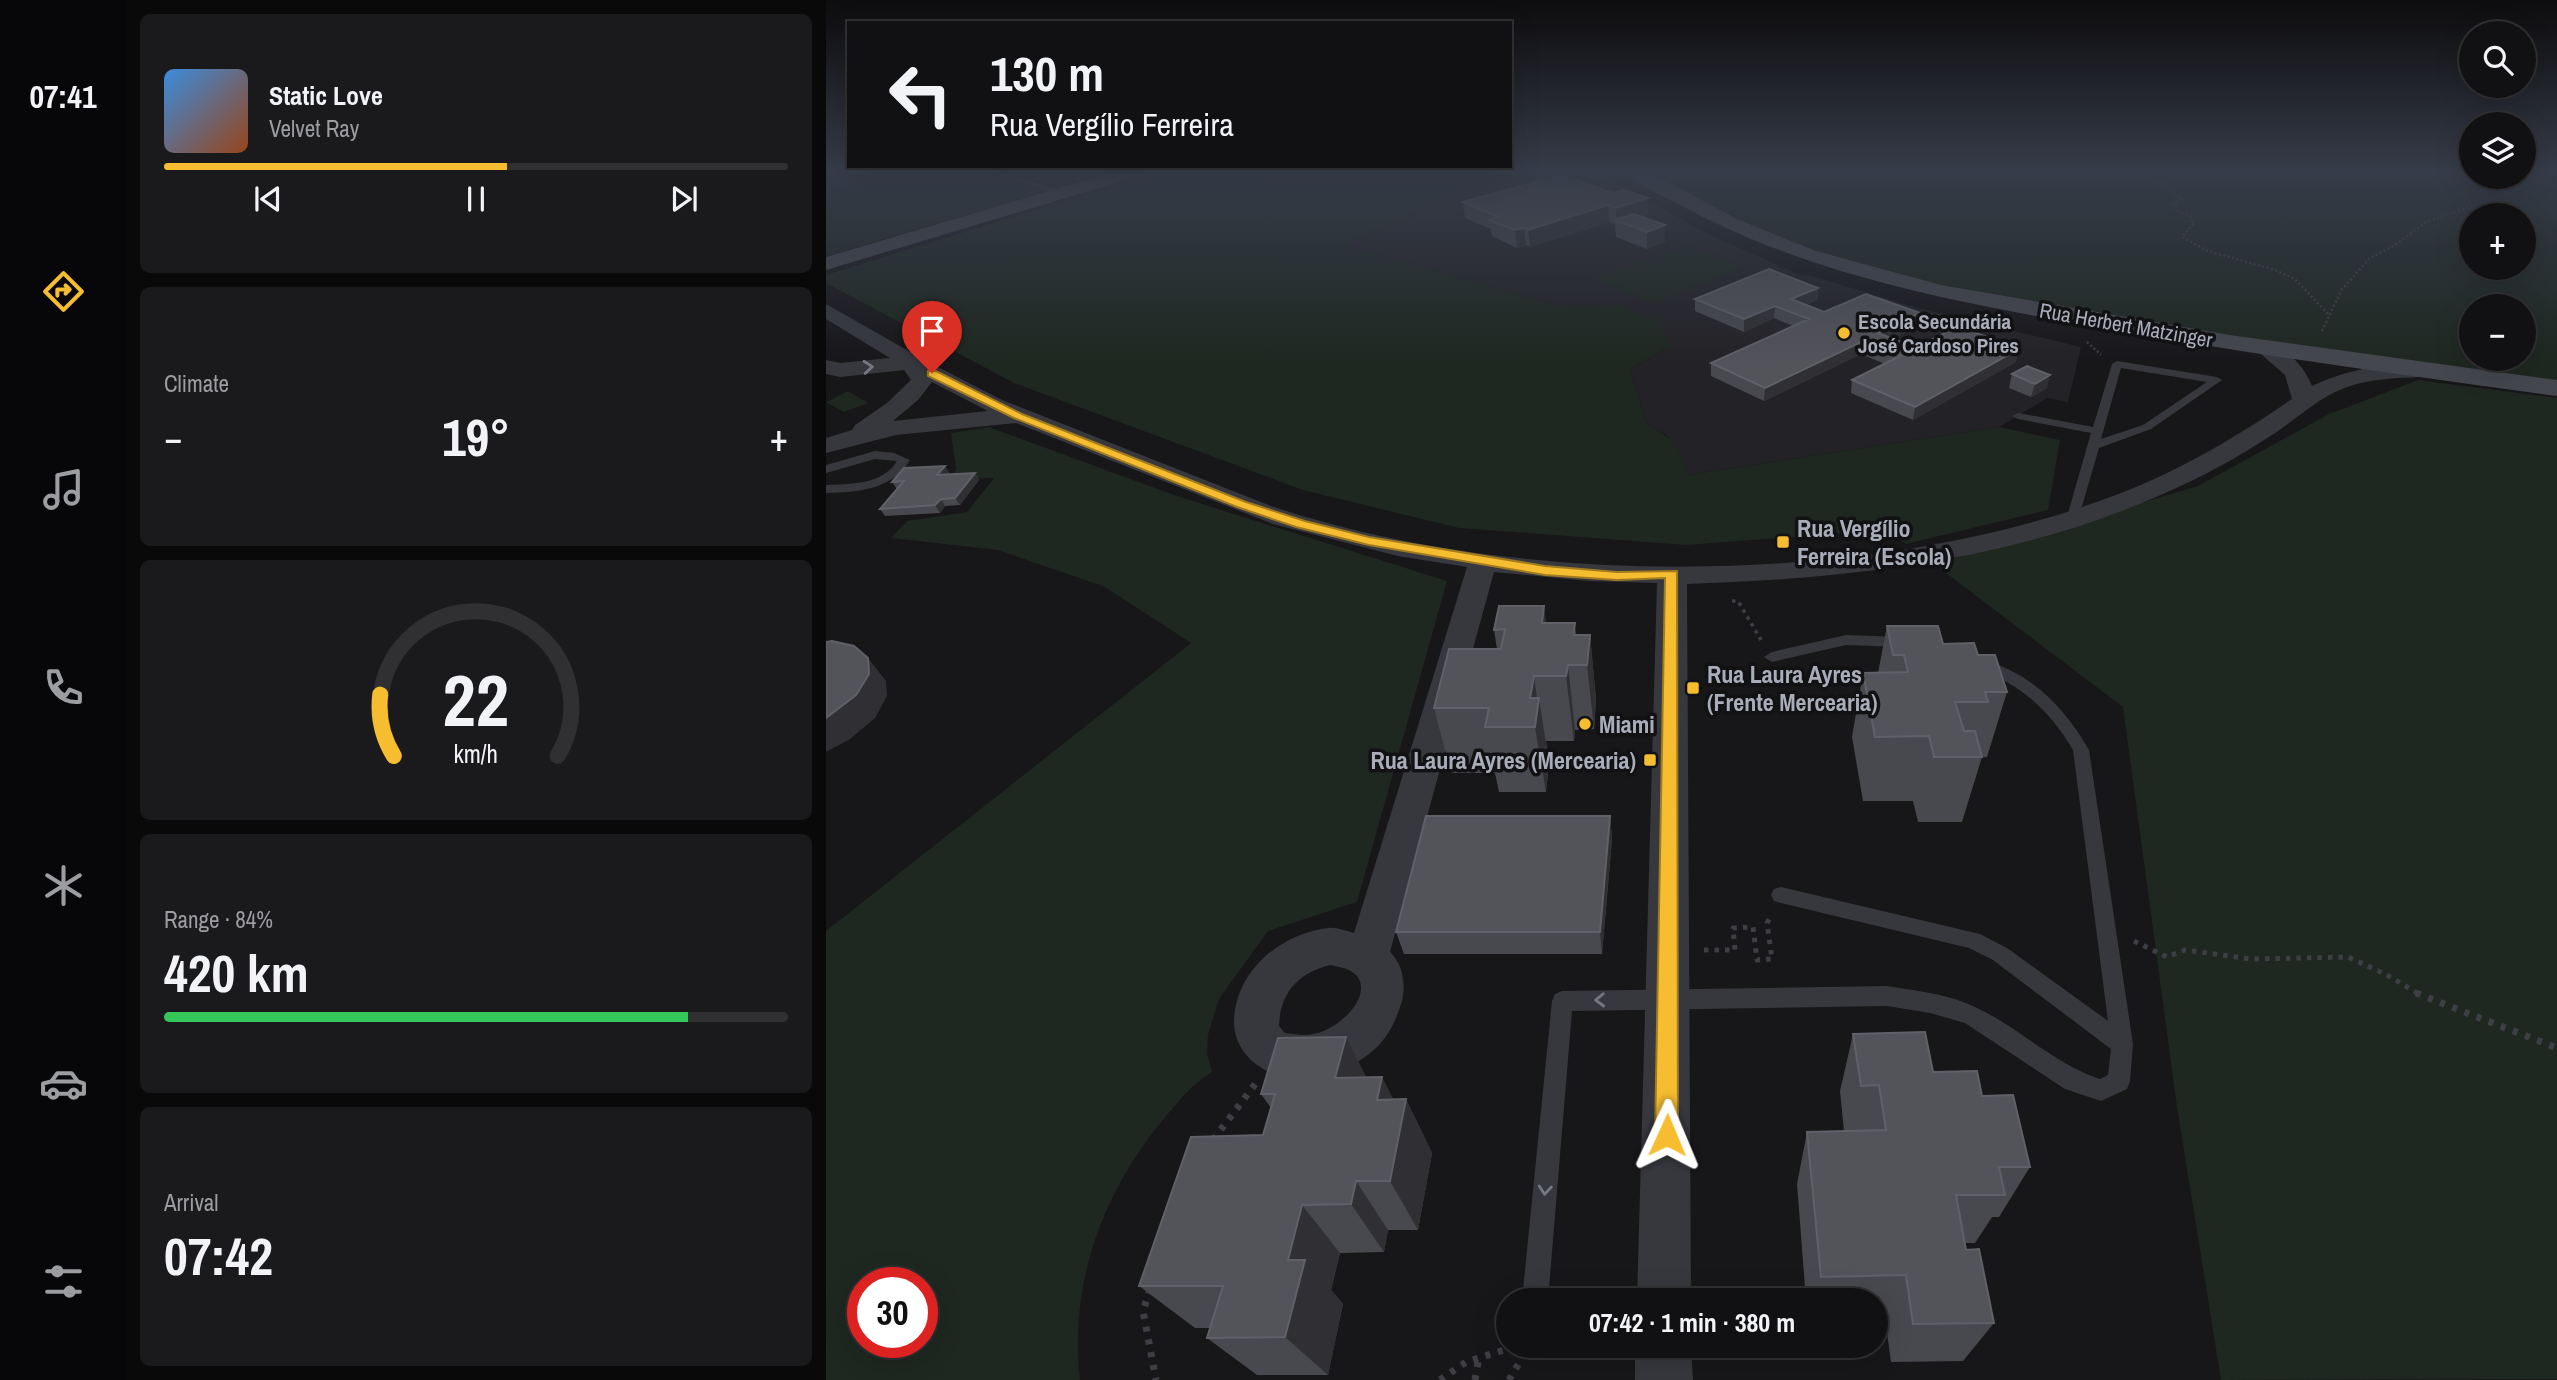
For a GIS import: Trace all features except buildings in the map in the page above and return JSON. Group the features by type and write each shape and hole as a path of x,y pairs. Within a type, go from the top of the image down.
{"street":[{"path":"826,264 922,235"},
{"name":"Rua Herbert Matzinger","path":"1757,235 1877,276 1998,302 2265,348 2557,388"},
{"path":"826,310 911,363 1018,416 1242,505 1301,524 1369,541 1545,570 1617,576 1672,588 1763,573 1849,567 2020,535 2120,505 2210,462 2331,385 2381,373 2420,370"},
{"path":"2265,348 2290,366 2303,383 2304,402"},
{"path":"2311,355 2330,371 2331,385"},
{"path":"826,367 840,370 911,363"},
{"path":"857,435 893,412 914,393 922,380 911,363"},
{"path":"826,446 857,435 956,420 1018,416"},
{"path":"1368,955 1483,561"},
{"path":"1664,1288 1672,588"},
{"path":"1329,946 1351,947 1368,955 1379,970 1383,988 1379,1009 1366,1028 1346,1046 1322,1056 1298,1059 1277,1053 1262,1040 1256,1021 1258,1001 1269,981 1286,963 1307,951 1329,946"},
{"path":"1664,1358 1664,1380"}],"lane":[{"path":"2071,520 2092,446 2117,364 2217,380 2147,427 2092,446"},
{"path":"2018,416 2097,431"},
{"path":"826,468 878,454 894,455 904,460 900,470 886,480 849,488 826,489"},
{"path":"1772,657 1846,640 1874,639 1920,646"},
{"path":"1536,1288 1562,1001 1887,996 1930,1003 1971,1015 2073,1081 2101,1090 2119,1081 2122,1044 2081,750 2069,727 2024,683 1999,669 1960,658"},
{"path":"1781,895 1973,940 2000,954 2122,1044"}],"path":[{"path":"2183,235 2182,237 2210,252 2253,262 2292,277 2311,291 2318,309 2328,314"},
{"path":"2311,355 2310,339 2323,330 2328,314 2342,289 2370,258 2408,235"},
{"path":"1672,588 1738,601 1772,657"},
{"path":"1669,950 1735,950 1733,928 1753,927 1757,960 1772,959 1767,923"},
{"path":"2105,926 2167,957 2185,950 2251,959 2348,957 2385,974 2420,995 2524,1032 2557,1048"},
{"path":"1206,1148 1277,1053"},
{"path":"1152,1285 1143,1311 1156,1380"},
{"path":"1440,1380 1450,1370 1479,1356 1496,1352"},
{"path":"1475,1380 1479,1356"},
{"path":"1508,1380 1522,1358"}],"shaded area":[{"path":"826,235 896,235 826,256"},
{"path":"954,235 1365,235 1344,245 1559,306 1617,305 1660,321 1669,346 1630,370 1647,424 1674,444 1688,475 1999,427 2060,440 2048,510 1906,544 1888,530 1686,545 1459,528 1303,490 1014,383 826,283 826,275"},
{"name":"Escola Secundária José Cardoso Pires","path":"1364,235 1711,235 1800,275 1812,276 1918,308 2081,347 2068,402 2047,398 1999,427 1688,475 1666,435 1647,424 1630,370 1669,346 1617,305 1559,306 1343,245"},
{"path":"1770,235 2459,235 2459,280 2536,280 2536,235 2557,235 2557,380 2491,371 2536,371 2536,294 2459,294 2459,367 2092,313 1923,282 1840,260"},
{"path":"1686,246 1744,268 1653,303 1595,278"},
{"path":"2418,380 2557,398 2557,1379 2221,1380 2177,1107 2123,707 1934,564 2198,486 2329,414"},
{"path":"848,391 868,403 844,412 826,402"},
{"path":"989,427 1177,496 1447,581 1357,902 1268,931 1219,999 1208,1035 1207,1053 1212,1072 1185,1094 1141,1149 1122,1179 1094,1242 1080,1310 1080,1380 826,1380 826,931 1191,643 1105,587 998,550 891,538 907,521 967,512 994,478 953,479 956,468 951,433"}],"place":[{"name":"Escola Secundária José Cardoso Pires","path":"1844,333"},
{"name":"Rua Vergílio Ferreira (Escola)","path":"1783,542"},
{"name":"Rua Laura Ayres (Frente Mercearia)","path":"1693,688"},
{"name":"Miami","path":"1585,724"},
{"name":"Rua Laura Ayres (Mercearia)","path":"1650,760"}],"route":[{"path":"932,373 1018,416 1142,463 1242,505 1301,524 1369,541 1545,570 1617,576 1672,574 1667,1135"}]}
